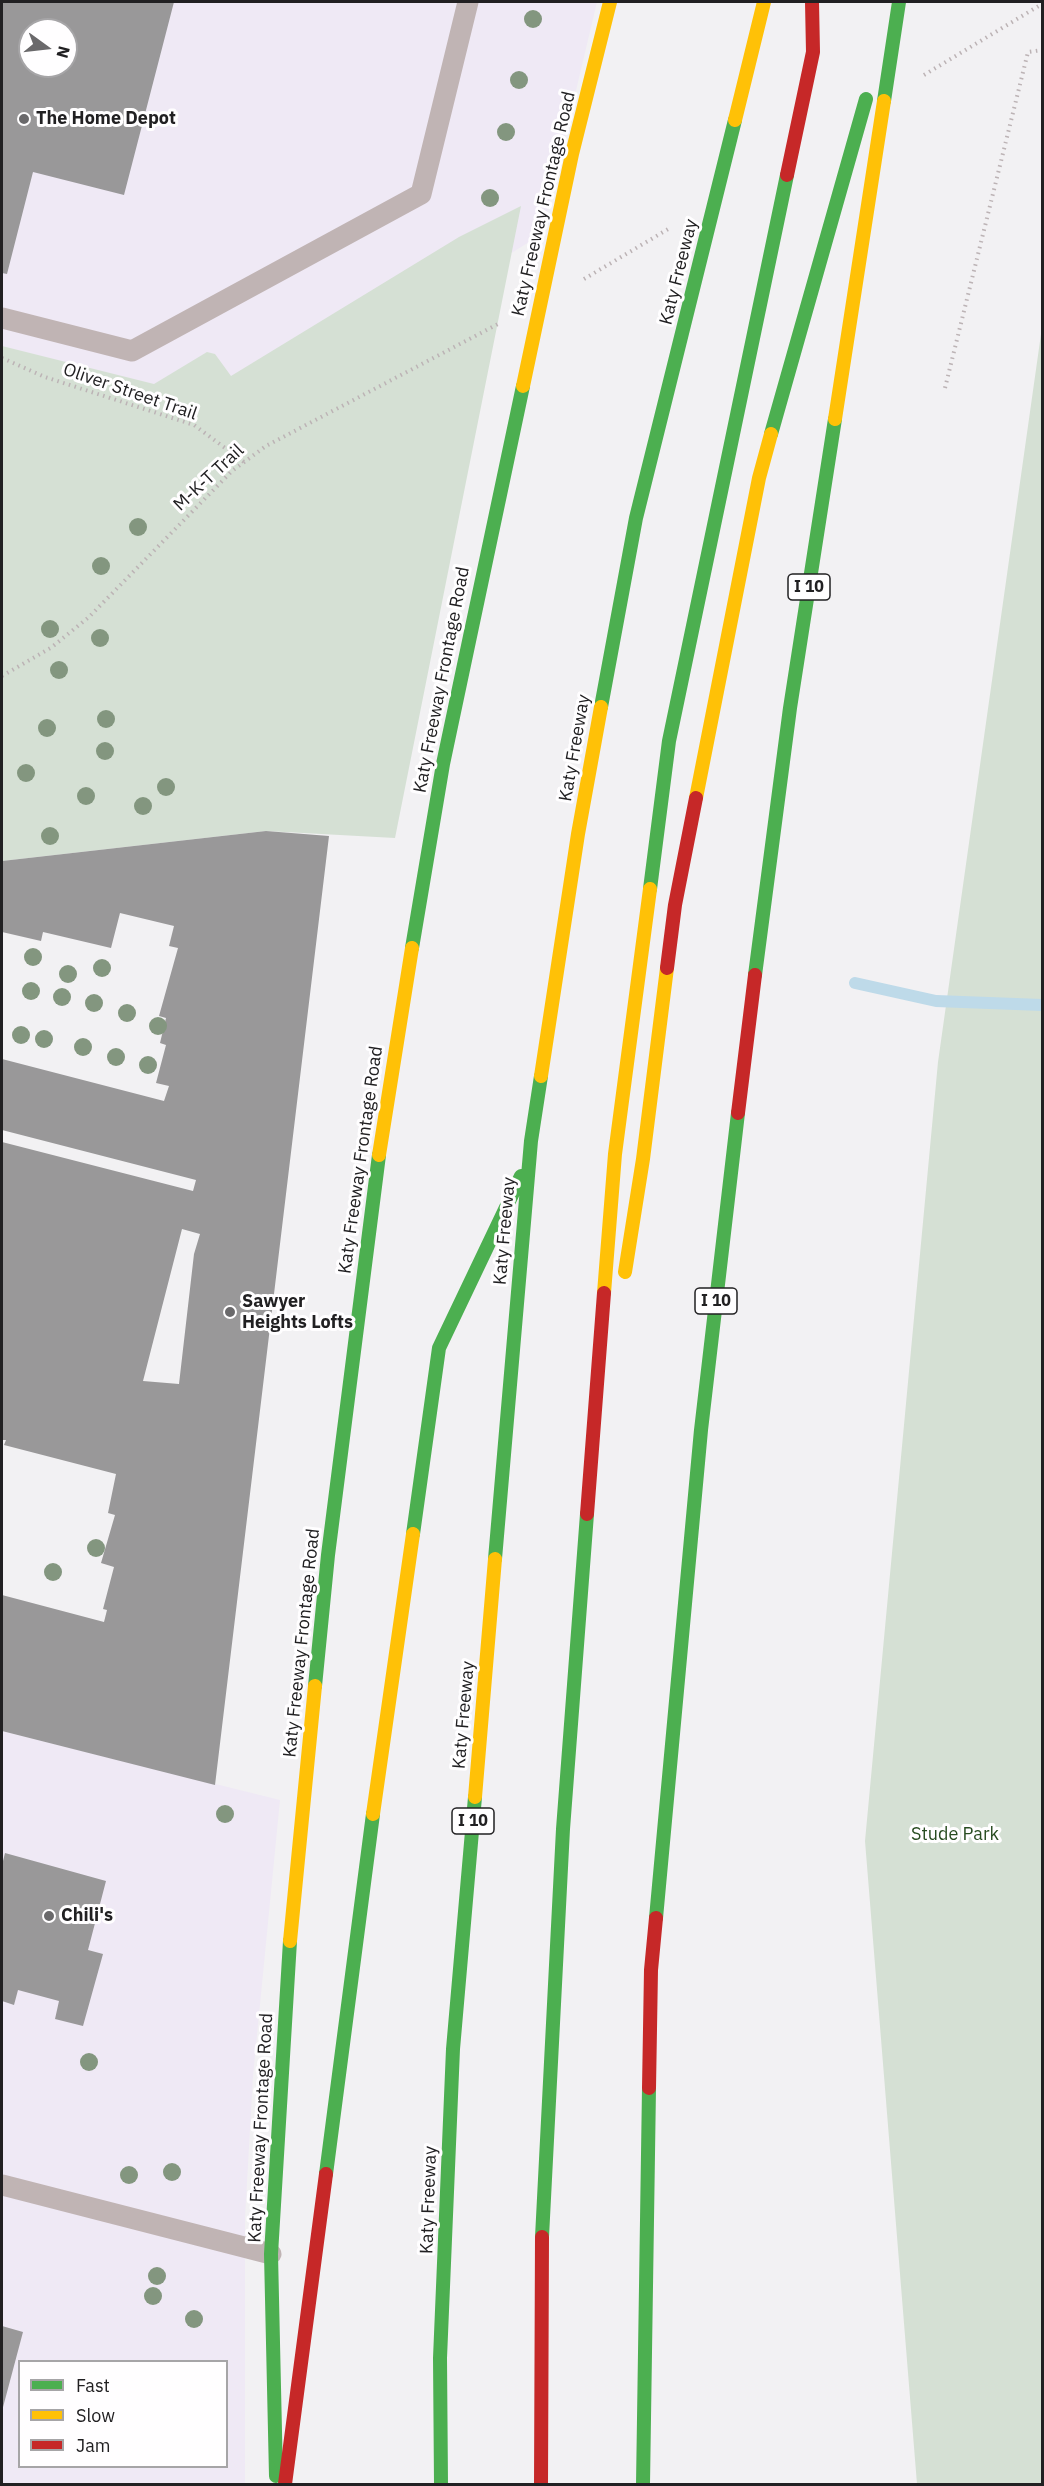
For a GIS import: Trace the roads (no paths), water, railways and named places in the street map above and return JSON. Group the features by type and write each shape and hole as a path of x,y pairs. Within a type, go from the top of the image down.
{"main road":[{"name":"Katy Freeway Frontage Road","path":"276,2484 271,2254 292,1916 328,1555 385,1106 442,764 570,165 610,2"},
{"name":"Katy Freeway","path":"441,2484 440,2358 453,2049 531,1141 578,834 636,518 764,2"},
{"path":"541,2484 542,2239 563,1830 615,1154 669,741 813,52 812,2"},
{"path":"623,1287 644,1159 675,905 759,478 894,2"},
{"name":"I 10","path":"643,2484 651,1970 701,1430 730,1173 790,708 899,2"},
{"path":"285,2484 374,1811 439,1348 529,1158"},
{"path":"587,1508 615,1333"}],"lane":[{"path":"2,318 132,351 421,194 468,2"},
{"path":"2,2185 271,2254"}],"waterway":[{"path":"855,983 936,1001 1042,1005"}],"place":[{"name":"The Home Depot","path":"24,119"},
{"name":"Sawyer Heights Lofts","path":"230,1312"},
{"name":"Chili's","path":"49,1916"}],"park label":[{"name":"Stude Park","path":"955,1835"}]}
